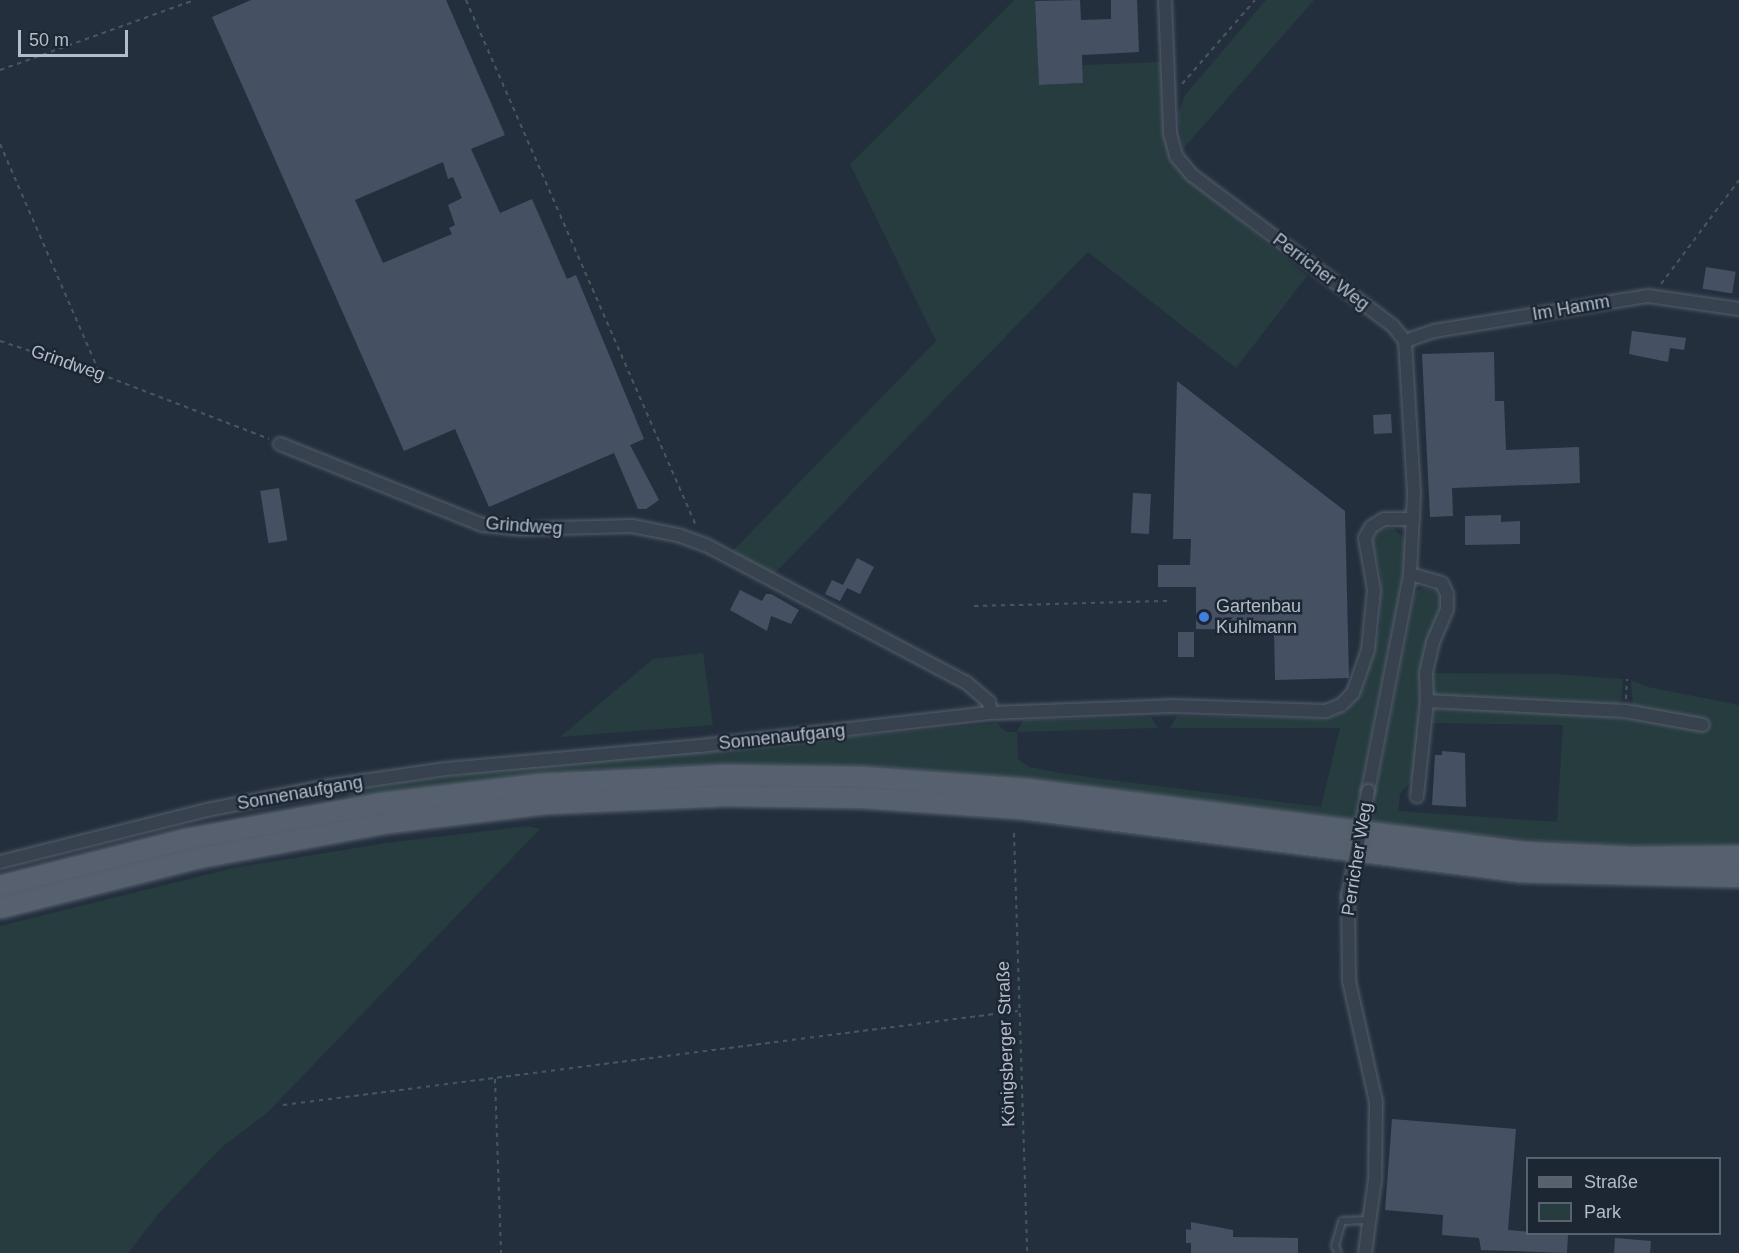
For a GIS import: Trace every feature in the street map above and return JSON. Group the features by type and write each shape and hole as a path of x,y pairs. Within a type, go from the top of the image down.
{"main road":[{"path":"0,886 186,839 383,802 541,784 726,775 863,777 1026,789 1522,852 1632,857 1739,856"},
{"path":"0,908 198,858 388,823 545,804 726,796 863,798 1022,809 1521,873 1739,877"}],"street":[{"name":"Perricher Weg","path":"1165,0 1170,133 1176,156 1192,175 1393,326 1405,341 1413,519 1410,574 1348,896 1349,981 1376,1102 1375,1179 1365,1253"},
{"name":"Im Hamm","path":"1405,341 1434,332 1648,296 1739,309"},
{"name":"Grindweg","path":"280,444 483,525 520,529 632,526 678,535 706,545 967,683 989,702 991,714"},
{"name":"Sonnenaufgang","path":"0,862 207,810 387,777 991,714 1170,706 1326,711 1341,705 1360,678 1373,619 1371,565 1365,538 1371,527 1384,519 1413,519"},
{"path":"1410,574 1442,583 1447,594 1447,609 1432,642 1426,673 1427,701 1417,796"},
{"path":"1427,701 1625,711 1703,725"}],"lane":[{"path":"1338,1253 1335,1246 1342,1221 1369,1220"}],"path":[{"path":"0,70 194,0"},
{"path":"466,0 690,516 706,545"},
{"path":"1169,99 1255,0"},
{"path":"0,144 100,374"},
{"path":"1648,296 1662,283 1739,180"},
{"name":"Grindweg","path":"0,341 100,374 280,444"},
{"path":"974,606 1171,601"},
{"path":"1625,711 1627,679"},
{"name":"Königsberger Straße","path":"1014,833 1027,1253"},
{"path":"284,1105 1018,1011"},
{"path":"495,1078 501,1253"}],"green space":[{"path":"1014,0 1035,0 1039,85 1083,83 1083,65 1161,62 1164,135 1171,158 1189,179 1307,276 1236,368 1088,252 771,577 731,553 936,341 850,164"},
{"path":"1266,0 1314,0 1183,149 1178,114 1185,95"},
{"path":"1391,527 1406,539 1404,570 1354,823 1134,792 887,767 730,765 588,770 348,798 347,790 490,771 997,723 1006,732 1017,732 1018,759 1029,767 1065,774 1321,807 1340,728 1170,728 1177,716 1326,718 1347,711 1364,685 1380,626 1381,575 1372,542 1378,531"},
{"path":"1423,588 1436,590 1443,603 1426,648 1422,671 1415,776 1400,794 1398,811 1557,822 1563,725 1431,723 1436,707 1602,715 1706,731 1707,721 1633,708 1631,680 1648,687 1739,705 1739,846 1601,846 1369,825 1415,592"},
{"path":"703,653 713,725 560,737 653,659"},
{"path":"1426,673 1556,674 1623,679 1621,700 1616,706 1427,697"},
{"path":"1151,717 1158,728 1017,732 1023,720"},
{"path":"528,826 540,829 268,1112 222,1147 159,1213 128,1253 0,1253 0,926 233,868 386,843"}],"building":[{"path":"251,0 446,0 505,135 471,149 500,213 532,199 567,279 576,275 644,439 630,445 659,500 646,509 638,509 614,453 489,507 455,429 404,451 212,17","holes":["443,162 448,179 453,177 462,198 448,205 455,225 449,228 452,234 383,263 355,200"]},
{"path":"1080,0 1081,20 1111,19 1111,0 1137,0 1139,52 1082,55 1083,83 1039,85 1035,1"},
{"path":"1706,267 1736,272 1732,293 1703,289"},
{"path":"1632,331 1686,338 1684,350 1670,348 1668,362 1629,354"},
{"path":"1494,352 1495,401 1504,401 1506,450 1579,447 1580,483 1452,488 1453,516 1430,517 1422,354"},
{"path":"1177,381 1345,511 1349,678 1275,680 1274,630 1196,629 1196,587 1158,587 1158,565 1190,565 1191,539 1173,539"},
{"path":"1391,414 1392,433 1374,434 1373,415"},
{"path":"279,488 287,540 269,543 260,491"},
{"path":"1133,493 1151,494 1149,534 1131,533"},
{"path":"1501,515 1501,522 1520,521 1520,544 1465,545 1465,516"},
{"path":"857,558 874,567 860,594 847,588 840,601 825,594 832,580 843,585"},
{"path":"740,590 762,601 766,594 771,594 799,610 791,624 771,616 767,631 730,610"},
{"path":"1178,632 1194,632 1194,657 1178,657"},
{"path":"1442,751 1465,753 1466,807 1432,805 1435,755 1442,755"},
{"path":"1392,1119 1516,1129 1508,1230 1526,1232 1526,1235 1568,1235 1567,1253 1481,1250 1479,1238 1442,1235 1443,1215 1385,1210"},
{"path":"1191,1222 1233,1230 1233,1237 1298,1238 1298,1253 1191,1253 1191,1243 1186,1243 1186,1229 1191,1230"},
{"path":"1615,1238 1651,1241 1650,1253 1614,1253"}],"place":[{"name":"Gartenbau Kuhlmann","path":"1204,617"}]}
